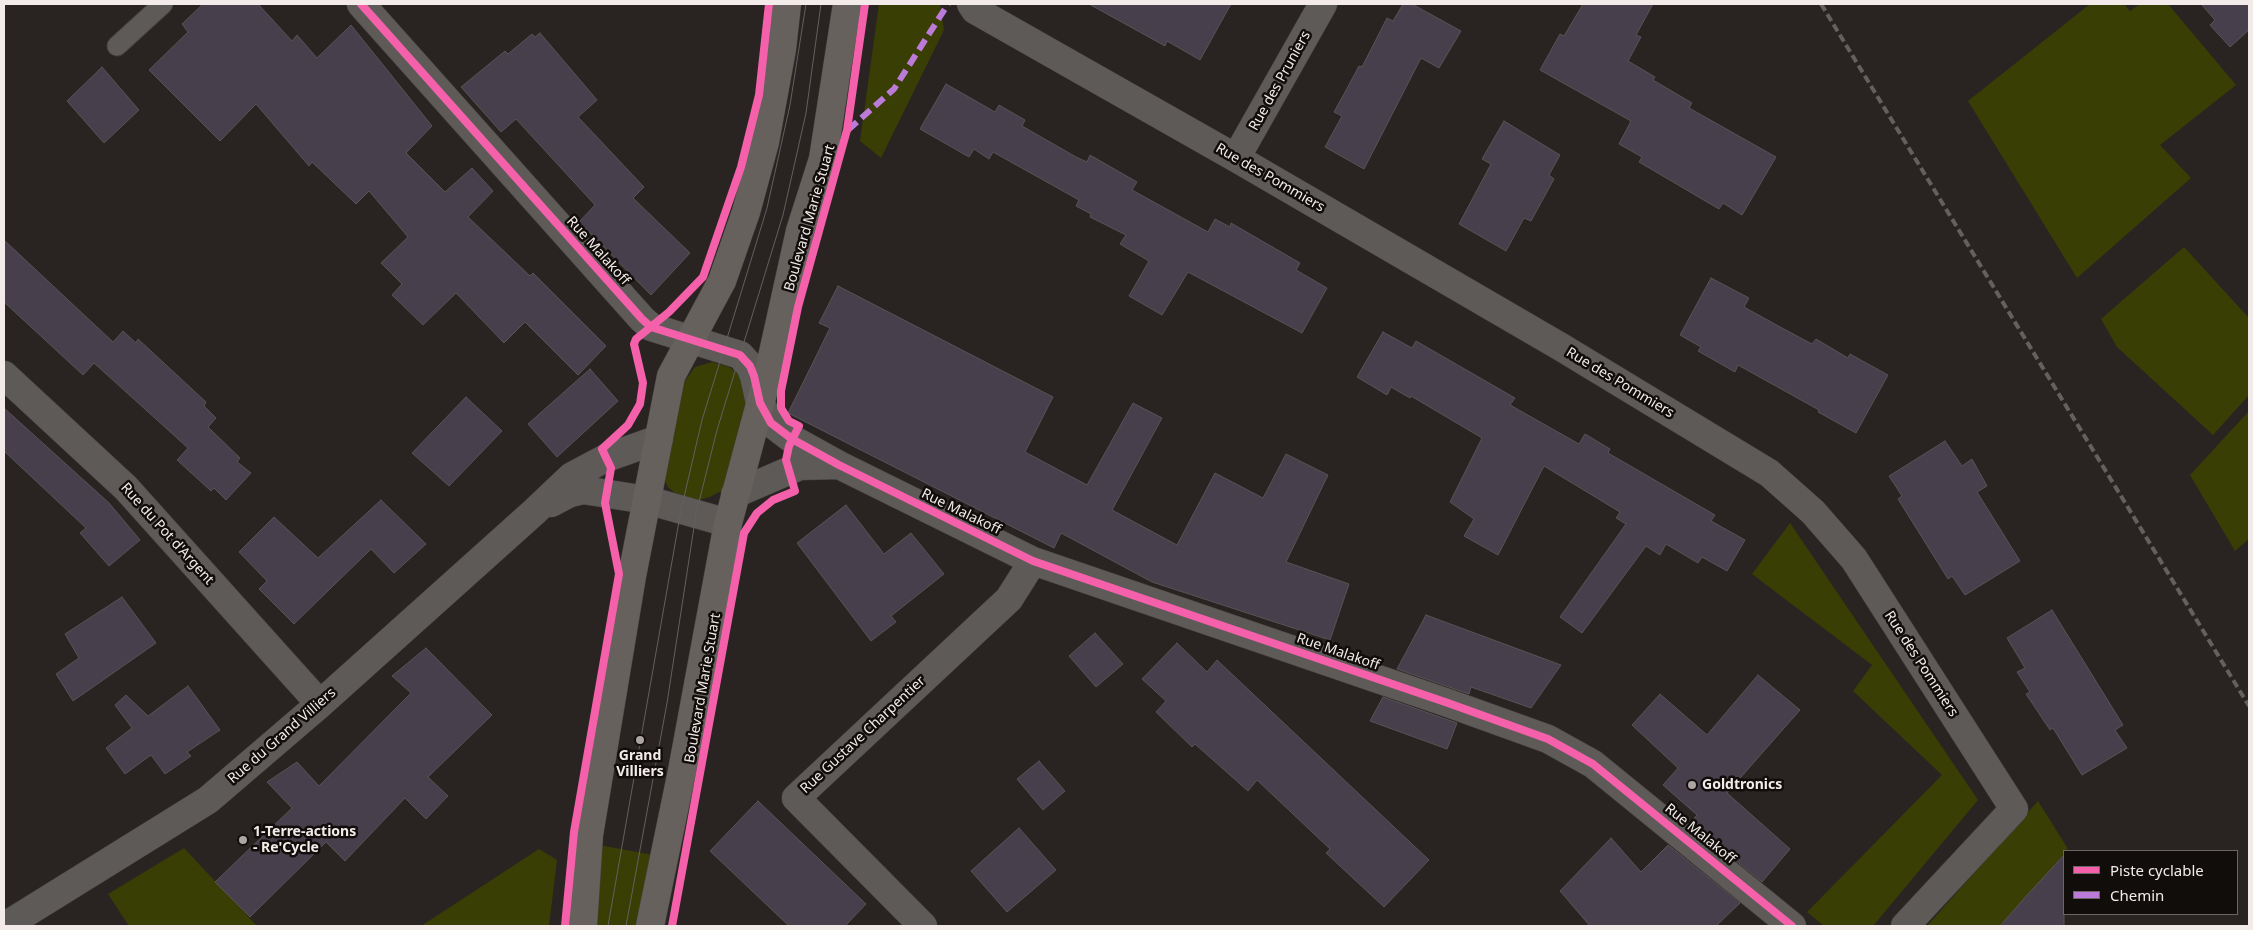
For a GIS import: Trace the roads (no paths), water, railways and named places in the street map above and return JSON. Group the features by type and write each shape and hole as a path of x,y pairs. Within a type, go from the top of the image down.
{"main road":[{"path":"583,926 589,835 632,576 671,376 722,281 746,212 765,142 782,49 786,4"},
{"name":"Boulevard Marie Stuart","path":"650,926 686,752 728,523 760,403 800,231 823,159 847,4"}],"street":[{"name":"Rue Malakoff","path":"361,4 642,319 651,327 740,355 750,366 760,403 772,423 782,432 839,465 1033,562 1448,703 1548,739 1593,764 1792,926"},
{"name":"Rue des Pommiers","path":"971,4 975,10 1561,346 1769,473 1813,512 1854,559 2014,809 1905,926"},
{"name":"Rue des Pruniers","path":"1236,158 1323,4"},
{"name":"Rue du Pot d'Argent","path":"4,375 126,488 320,704"},
{"name":"Rue du Grand Villiers","path":"5,926 208,800 320,704 572,476 606,458 659,439"},
{"name":"Rue Malakoff","path":"735,494 800,466 839,465"},
{"name":"Rue du Grand Villiers","path":"534,512 570,493 583,490 647,500 728,523"},
{"name":"Rue Gustave Charpentier","path":"923,926 796,798 1008,599 1033,562"}],"lane":[{"path":"116,46 163,4"}],"tram line":[{"path":"608,926 681,510 702,420 767,208 790,105 806,4"},
{"path":"626,926 667,703 696,514 717,430 783,215 806,113 821,4"}],"railway":[{"path":"1821,4 2249,706"}],"place":[{"name":"Grand Villiers","path":"640,740"},
{"name":"Goldtronics","path":"1692,785"},
{"name":"1-Terre-actions - Re'Cycle","path":"243,840"}]}
